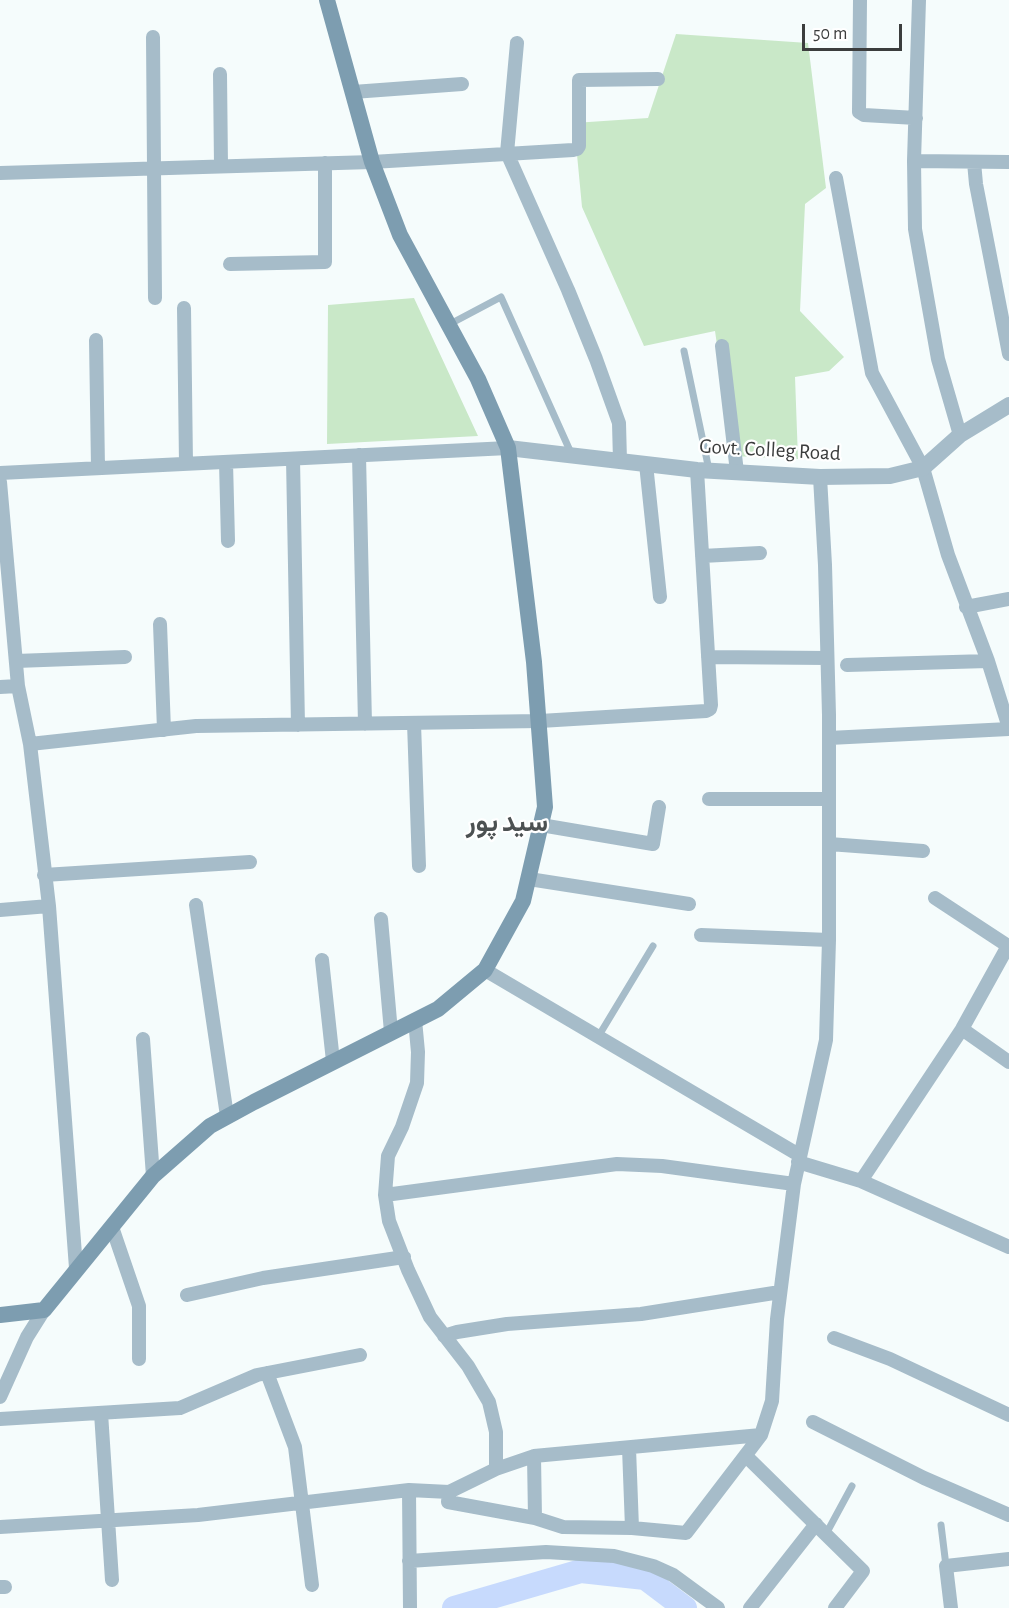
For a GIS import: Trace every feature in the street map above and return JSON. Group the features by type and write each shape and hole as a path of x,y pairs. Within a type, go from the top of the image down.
{"main road":[{"path":"0,1315 44,1310 153,1176 210,1126 438,1009 485,970 523,901 529,879 545,807 540,721 508,448 478,379 400,235 372,162 327,0"}],"street":[{"path":"860,0 859,112 864,115 916,118"},
{"path":"919,0 914,161 915,229 938,359 960,435"},
{"path":"153,37 155,298"},
{"path":"517,43 507,153 596,359 619,423 620,461"},
{"path":"220,74 221,166"},
{"path":"0,173 372,162 577,149 579,146 578,82 581,78 658,79"},
{"path":"353,92 462,84"},
{"path":"914,161 1009,162"},
{"path":"974,162 976,184 1009,354"},
{"path":"230,264 325,262 325,163"},
{"path":"829,738 1009,729 988,660 966,608 948,555 923,468 872,373 836,178"},
{"path":"184,308 186,464"},
{"path":"96,340 98,468"},
{"path":"722,346 737,472"},
{"name":"Govt. Colleg Road","path":"508,448 703,470 820,477 890,476 923,468 960,435 1009,405"},
{"path":"0,473 508,448"},
{"path":"359,455 365,724"},
{"path":"293,459 298,725"},
{"path":"226,462 228,541"},
{"path":"646,464 660,597"},
{"path":"30,744 196,726 540,721 706,711 711,705 702,556 703,470"},
{"path":"449,1492 448,1502 535,1518 563,1527 632,1528 686,1533 761,1435 772,1401 780,1292 794,1184 826,1040 829,940 829,738 820,477"},
{"path":"0,482 18,686 30,744 49,906 76,1268"},
{"path":"702,556 760,553"},
{"path":"966,608 1009,599"},
{"path":"160,624 164,730"},
{"path":"16,661 125,657"},
{"path":"708,657 827,658"},
{"path":"847,665 988,660"},
{"path":"0,687 18,686"},
{"path":"414,723 419,866"},
{"path":"709,799 829,800"},
{"path":"541,825 653,844 659,807"},
{"path":"829,844 923,851"},
{"path":"44,875 250,862"},
{"path":"529,879 689,904"},
{"path":"861,1180 962,1029 1008,945 935,898"},
{"path":"196,905 227,1116"},
{"path":"0,910 49,906"},
{"path":"381,918 391,1032"},
{"path":"701,936 829,940"},
{"path":"322,960 333,1061"},
{"path":"485,970 799,1159 861,1180 1005,1245 1009,1231"},
{"path":"415,1020 418,1052 417,1083 402,1127 388,1156 385,1195 389,1221 430,1317 468,1366 489,1402 496,1432 496,1469"},
{"path":"962,1029 1009,1062"},
{"path":"143,1039 153,1176"},
{"path":"385,1195 617,1164 662,1166 794,1184"},
{"path":"112,1227 139,1306 139,1359"},
{"path":"187,1295 263,1278 404,1257"},
{"path":"444,1336 507,1324 641,1314 780,1292"},
{"path":"0,1397 27,1337 44,1310"},
{"path":"834,1338 890,1359 1009,1415"},
{"path":"0,1419 180,1408 256,1375 360,1355"},
{"path":"267,1373 295,1447 312,1586"},
{"path":"101,1413 112,1580"},
{"path":"813,1422 924,1478 1009,1515"},
{"path":"0,1527 198,1515 409,1490 449,1492 496,1469 534,1456 761,1435"},
{"path":"629,1448 632,1528"},
{"path":"534,1456 535,1518"},
{"path":"746,1456 863,1570 835,1608"},
{"path":"409,1490 410,1608"},
{"path":"750,1608 821,1529"},
{"path":"409,1561 546,1552 614,1556 653,1566 673,1575 718,1608"},
{"path":"951,1608 946,1566 1009,1559"}],"lane":[{"path":"450,324 501,297 572,455"},
{"path":"684,351 703,470"},
{"path":"598,1037 652,946"},
{"path":"821,1529 852,1486"},
{"path":"941,1525 946,1566"}],"green space":[{"path":"676,34 808,43 826,188 805,204 800,311 844,357 829,371 795,377 798,459 733,456 715,331 644,346 582,207 574,123 648,118"},
{"path":"414,298 478,436 327,444 328,305"}],"waterway":[{"path":"454,1608 581,1571 645,1578 685,1608"}],"district":[{"name":"سید پور","path":"507,823"}]}
